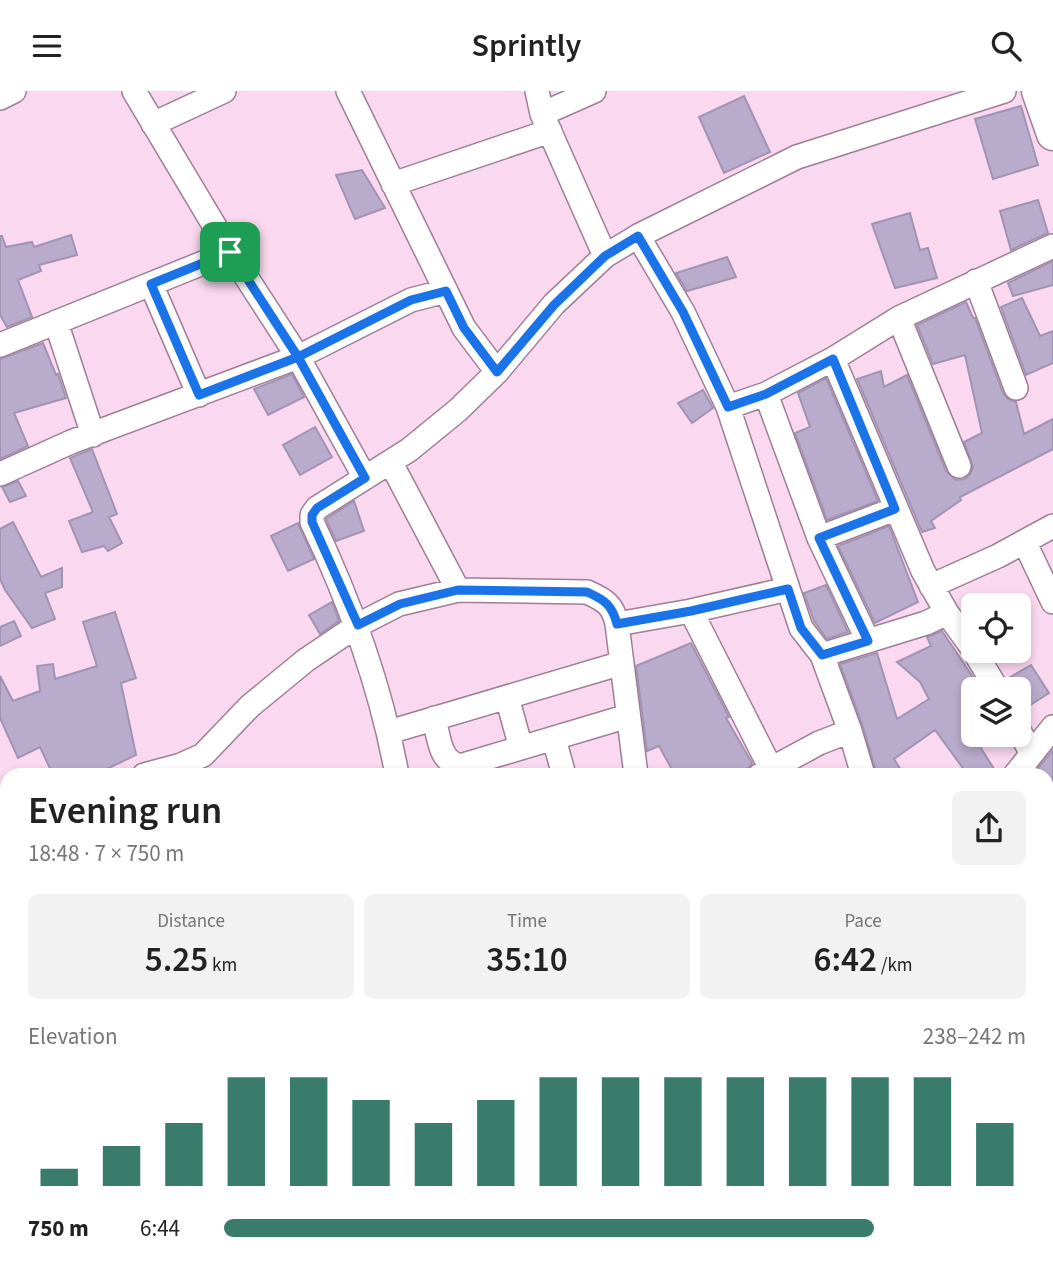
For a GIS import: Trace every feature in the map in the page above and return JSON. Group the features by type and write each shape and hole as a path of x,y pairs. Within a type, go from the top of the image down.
{"street":[{"path":"0,98 15,91"},
{"path":"134,91 230,252 298,357 365,478"},
{"path":"153,124 225,91"},
{"path":"537,91 546,123 605,256"},
{"path":"393,184 546,123 594,91"},
{"path":"396,768 389,732 358,625 312,522 312,515 317,508 391,463 458,410 497,372 554,305 605,256 638,236 797,157 1004,91"},
{"path":"1038,91 1053,134"},
{"path":"355,93 393,184 464,328 497,372"},
{"path":"638,236 683,312 728,407 801,628 822,655 861,768"},
{"path":"728,407 766,394 833,359 899,318 1053,246"},
{"path":"0,345 230,252"},
{"path":"976,281 1016,387"},
{"path":"151,284 199,395"},
{"path":"0,474 41,454 298,357 411,300 446,291"},
{"path":"899,318 959,466"},
{"path":"56,322 93,435"},
{"path":"833,359 895,509 931,586 961,632"},
{"path":"766,394 819,538 868,641"},
{"path":"391,463 458,590"},
{"path":"819,538 895,509"},
{"path":"931,586 1025,543 1053,526"},
{"path":"1025,543 1053,602"},
{"path":"617,624 691,611 788,589"},
{"path":"170,768 203,755 250,706 306,660 358,625 400,604 458,590 587,592 601,598 613,608 635,768"},
{"path":"691,611 763,768"},
{"path":"822,655 926,623 947,613"},
{"path":"389,732 622,663"},
{"path":"507,697 520,748"},
{"path":"434,718 444,757 450,764 494,766 520,748 628,716"},
{"path":"1020,768 1053,727"},
{"path":"772,768 819,743 850,731"},
{"path":"554,739 562,768"},
{"path":"1028,747 1031,752"}],"building":[{"path":"744,96 770,152 724,173 699,117"},
{"path":"1021,106 1038,165 993,179 975,119"},
{"path":"362,170 385,208 355,219 336,175"},
{"path":"1038,200 1048,233 1011,250 1000,211"},
{"path":"910,213 920,250 928,248 937,278 895,288 872,224"},
{"path":"71,235 77,255 39,265 41,271 18,280 32,317 7,327 0,315 0,236 6,247 32,242 34,247"},
{"path":"727,257 736,277 687,291 676,273"},
{"path":"1053,261 1053,285 1013,296 1008,283"},
{"path":"1022,298 1040,336 1053,331 1053,363 1026,375 1001,307"},
{"path":"966,302 975,318 1003,393 1016,402 1024,434 1053,419 1053,449 960,497 961,500 931,521 935,528 922,532 857,379 881,371 884,387 907,375 946,471 956,480 965,479 973,467 964,442 982,433 965,355 933,364 917,325"},
{"path":"43,343 66,398 14,413 28,446 0,459 0,359"},
{"path":"292,374 304,397 268,415 254,389"},
{"path":"826,378 878,501 827,520 795,433 810,427 798,393"},
{"path":"703,390 713,408 692,423 678,403"},
{"path":"315,427 332,457 300,475 283,445"},
{"path":"92,449 117,514 109,517 122,543 108,551 104,546 82,552 69,521 93,512 70,458"},
{"path":"18,481 26,496 10,502 2,487"},
{"path":"354,501 364,531 336,541 326,519"},
{"path":"13,522 41,577 62,568 62,587 45,593 55,619 32,628 0,579 0,529"},
{"path":"298,523 314,559 288,571 271,536"},
{"path":"889,526 918,602 875,623 838,546"},
{"path":"826,585 848,632 827,639 814,621 804,593"},
{"path":"332,602 339,621 320,634 309,615"},
{"path":"115,612 136,678 121,683 136,755 109,768 50,768 40,747 18,758 0,718 0,676 13,701 40,691 37,666 53,664 55,679 97,666 83,622"},
{"path":"14,621 21,636 0,646 0,627"},
{"path":"942,631 973,677 961,677 961,747 981,747 994,768 963,768 935,730 894,759 900,768 875,768 840,664 877,653 897,719 929,699 920,682 897,662 931,646 927,637"},
{"path":"691,643 729,717 726,718 752,763 748,768 671,768 659,746 647,751 636,666"},
{"path":"1031,665 1049,693 1031,705 1031,677 1010,677"},
{"path":"1053,750 1053,768 1038,768"}],"route":[{"path":"230,252 151,284 199,395 298,357 411,300 446,291 464,328 497,372 554,305 605,256 638,236 683,312 728,407 766,394 833,359 895,509 819,538 868,641 822,655 801,628 788,589 691,611 617,624 613,608 601,598 587,592 458,590 400,604 358,625 312,522 312,515 317,508 365,478 312,380 298,357 230,252"}]}
